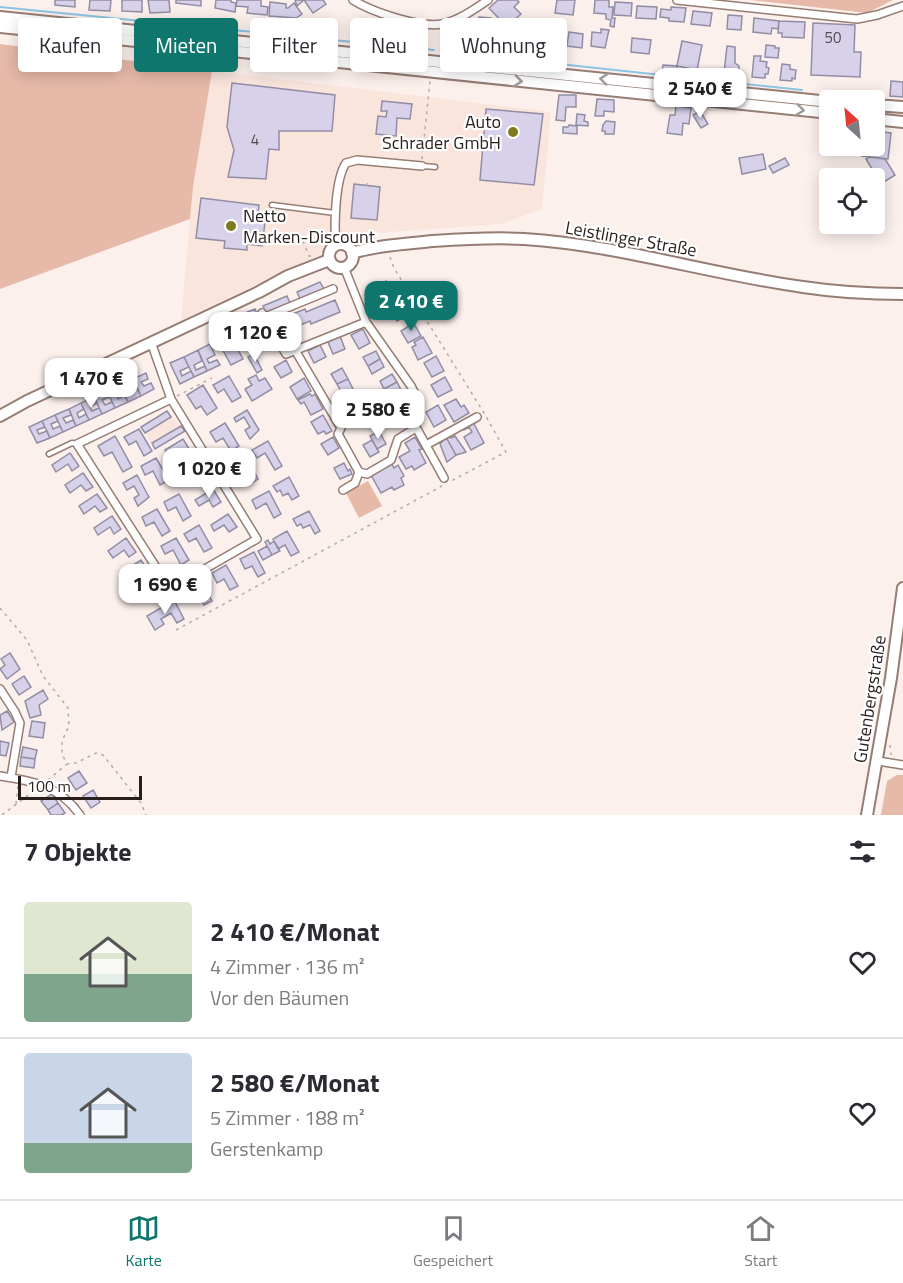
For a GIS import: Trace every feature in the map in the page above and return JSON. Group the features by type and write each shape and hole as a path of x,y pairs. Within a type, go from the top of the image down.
{"main road":[{"path":"0,17 819,101"},
{"path":"0,27 819,112"},
{"path":"885,106 903,107"},
{"path":"885,120 903,122"},
{"name":"Leistlinger Straße","path":"352,253 390,244 492,238 524,239 624,252 803,287 903,294"},
{"path":"336,245 347,246 352,253 351,261 344,267 334,266 329,260 330,250 336,245"},
{"path":"0,416 288,276 329,260"},
{"name":"Gutenbergstraße","path":"867,815 878,761 903,588"}],"street":[{"path":"353,0 363,7 392,16 440,24"},
{"path":"455,18 488,0"},
{"path":"678,0 857,19 878,15 903,6"},
{"path":"336,245 334,227 341,172 346,163 350,161 422,166"},
{"path":"344,267 366,322 411,386 418,400 412,420 444,478"},
{"path":"333,289 264,315 286,354 366,322"},
{"path":"151,342 171,399 257,539 170,590 77,444 171,399"},
{"path":"295,350 341,428 338,434 359,472 367,474 391,460 398,438 416,428"},
{"path":"426,445 477,417"},
{"path":"343,490 355,483 359,472"},
{"path":"0,689 20,723 14,778"},
{"path":"878,761 903,765"},
{"path":"0,776 43,785 60,793 80,815"}],"lane":[{"path":"422,166 435,167"},
{"path":"272,205 336,214"},
{"path":"49,454 72,443 77,444"}],"path":[{"path":"422,166 430,77"},
{"path":"368,179 368,186"},
{"path":"171,399 212,378"},
{"path":"0,608 27,640 43,676 68,708 69,726 62,741 62,754 67,764"},
{"path":"2,815 67,764 76,764 96,753 103,755 141,803 146,815"},
{"path":"14,778 18,800 15,805"}],"shaded area":[{"path":"751,0 893,0 867,13"},
{"path":"0,44 18,46 18,72 122,72 122,60 134,61 134,72 212,72 190,219 0,289"},
{"path":"212,72 551,112 542,209 501,224 377,233 358,238 344,232 326,235 321,254 181,320 193,187"},
{"path":"167,411 185,431 155,449 141,427"},
{"path":"368,481 382,506 359,518 346,493"},
{"path":"897,775 903,775 903,815 881,815 887,781"}],"building":[{"path":"55,0 75,0 75,7 55,5"},
{"path":"90,0 111,0 110,11 89,10"},
{"path":"122,0 142,0 142,12 122,11"},
{"path":"148,0 169,0 170,12 150,13"},
{"path":"176,0 201,0 201,6 176,3"},
{"path":"216,0 231,0 236,3 235,12 215,8"},
{"path":"237,0 261,0 261,6 268,7 267,15 247,13 248,7 236,6"},
{"path":"295,0 304,0 297,6"},
{"path":"304,0 323,0 326,4 313,13"},
{"path":"498,0 517,0 519,2 514,7 521,14 517,18 498,18 489,8"},
{"path":"557,0 575,0 573,15 555,13"},
{"path":"595,0 609,0 609,7 613,7 614,27 610,26 611,20 606,19 606,14 594,13"},
{"path":"270,2 286,4 286,8 294,3 302,14 296,18 269,16"},
{"path":"615,2 632,3 631,16 614,15"},
{"path":"637,6 657,7 656,19 636,18"},
{"path":"671,7 686,8 684,22 669,21 669,18 660,17 661,9 671,10"},
{"path":"693,11 712,13 710,26 691,24"},
{"path":"728,15 742,16 741,30 727,29"},
{"path":"754,18 779,21 778,29 772,28 771,34 753,32"},
{"path":"779,21 805,22 804,38 782,37 782,33 778,33"},
{"path":"813,23 855,25 854,52 861,52 860,77 811,75"},
{"path":"601,29 609,30 605,48 591,46 592,32 601,33"},
{"path":"569,32 583,34 582,48 567,46"},
{"path":"632,38 651,40 649,54 631,52"},
{"path":"682,41 702,45 697,70 677,66"},
{"path":"766,45 779,48 778,58 765,57"},
{"path":"727,46 735,47 735,63 739,66 738,75 724,73"},
{"path":"754,56 761,56 760,61 767,62 766,67 769,68 765,78 752,77"},
{"path":"782,64 790,65 790,69 796,70 795,79 780,80"},
{"path":"663,65 677,66 677,73 662,72"},
{"path":"891,81 903,82 903,97 890,96"},
{"path":"232,83 335,95 332,131 279,131 279,150 269,149 266,179 228,177 234,150 227,127"},
{"path":"559,95 576,95 576,107 566,107 565,121 556,120"},
{"path":"597,99 614,100 614,112 604,111 604,116 595,116"},
{"path":"382,101 412,104 410,119 397,118 396,136 376,134 378,116 386,117 387,111 381,111"},
{"path":"676,106 691,108 689,124 683,123 682,135 667,133 670,115 675,115"},
{"name":"Auto Schrader GmbH","path":"486,109 543,114 534,185 480,180"},
{"path":"700,111 708,124 701,128 693,115"},
{"path":"577,114 585,115 584,121 588,122 588,126 576,125"},
{"path":"606,121 615,122 614,134 605,134 605,131 602,131"},
{"path":"577,126 577,134 563,133 563,127"},
{"path":"885,132 891,133 888,159 862,156 885,156"},
{"path":"763,154 766,169 742,174 739,158"},
{"path":"870,157 885,159 895,175 885,181 885,168 871,168 866,159"},
{"path":"785,158 789,165 773,173 769,166"},
{"path":"354,184 380,187 377,220 351,218"},
{"name":"Netto Marken-Discount","path":"201,198 259,205 258,214 266,215 262,246 247,244 247,250 224,248 225,241 196,238"},
{"path":"386,281 396,297 375,311 365,295"},
{"path":"320,282 324,289 300,299 297,292"},
{"path":"287,296 290,303 266,313 263,306"},
{"path":"335,300 340,312 283,332 278,320"},
{"path":"402,305 407,315 397,321 392,311"},
{"path":"255,309 259,318 244,324 240,315"},
{"path":"412,320 421,336 408,343 401,331 409,326 407,323"},
{"path":"266,325 273,340 259,346 253,330"},
{"path":"225,327 243,359 231,365 214,334"},
{"path":"363,329 370,343 359,349 351,335"},
{"path":"340,336 345,349 333,354 328,342"},
{"path":"423,337 432,353 418,360 412,347 416,345 414,342"},
{"path":"210,344 215,355 207,359 209,363 217,360 220,365 207,371 198,350"},
{"path":"320,345 326,357 314,363 308,351"},
{"path":"198,350 202,361 194,365 196,370 205,366 207,371 194,377 184,357"},
{"path":"376,351 380,359 368,366 363,357"},
{"path":"254,354 262,370 257,373 248,357"},
{"path":"436,356 444,371 432,377 424,363"},
{"path":"184,357 189,367 180,371 182,376 191,371 194,377 180,384 170,363"},
{"path":"380,359 384,367 372,374 368,366"},
{"path":"286,360 292,372 281,378 274,367"},
{"path":"342,368 348,379 337,384 331,374"},
{"path":"146,373 148,379 141,382 144,386 151,383 154,389 141,396 133,379"},
{"path":"392,374 397,382 384,389 380,381"},
{"path":"256,375 259,381 265,378 272,389 252,401 245,389 252,385 248,379"},
{"path":"229,376 241,397 232,402 224,389 218,393 213,385"},
{"path":"445,377 452,390 438,397 431,385"},
{"path":"304,378 311,391 297,399 290,387"},
{"path":"133,379 135,384 128,388 131,392 137,389 141,396 128,402 120,385"},
{"path":"348,379 353,389 343,395 337,384"},
{"path":"397,382 401,390 388,397 384,389"},
{"path":"120,385 123,391 116,394 118,399 125,395 128,402 115,408 107,391"},
{"path":"203,385 217,408 207,415 201,406 196,409 187,395"},
{"path":"107,391 110,397 102,400 105,405 112,402 115,408 102,414 94,397"},
{"path":"310,394 312,396 315,394 323,409 311,415 304,402 301,404 298,400"},
{"path":"94,397 97,403 90,407 92,411 99,408 102,414 89,420 81,403"},
{"path":"456,399 469,413 454,422 444,405"},
{"path":"364,401 370,410 356,417 350,408"},
{"path":"395,402 404,417 387,426 379,411"},
{"path":"81,403 84,409 77,413 79,418 86,414 89,420 76,426 69,409"},
{"path":"438,405 446,420 434,427 426,412"},
{"path":"69,409 71,415 63,418 66,423 73,420 76,426 63,432 55,415"},
{"path":"247,410 259,430 250,439 245,430 250,427 244,417 236,422 234,418"},
{"path":"370,410 375,419 361,427 356,417"},
{"path":"167,411 171,417 145,433 141,427"},
{"path":"55,415 58,421 51,424 53,429 60,426 63,432 50,438 42,421"},
{"path":"323,415 332,431 318,434 311,422"},
{"path":"472,420 484,443 471,450 464,437 472,432 469,427 464,430 462,426"},
{"path":"42,421 45,427 37,430 39,434 47,431 50,438 37,443 29,427"},
{"path":"225,423 239,446 231,451 223,438 216,442 210,432"},
{"path":"181,426 185,431 155,449 152,443"},
{"path":"139,429 152,451 144,456 136,441 129,445 124,437"},
{"path":"379,431 386,444 377,449 370,436"},
{"path":"115,436 132,467 123,472 112,452 104,456 98,446"},
{"path":"455,436 466,452 456,455 446,437 451,438"},
{"path":"333,437 339,448 328,455 321,444"},
{"path":"415,437 426,463 414,470 412,466 406,469 399,457 410,451 405,443"},
{"path":"446,437 456,455 447,462 440,444"},
{"path":"183,439 191,452 183,457 179,450 169,456 165,450"},
{"path":"372,440 379,452 370,457 363,445"},
{"path":"268,441 282,466 275,470 265,453 257,458 252,450"},
{"path":"70,453 79,466 72,471 68,464 56,472 52,465"},
{"path":"156,458 169,480 160,485 153,471 145,475 141,466"},
{"path":"247,458 258,479 252,483 248,475 243,478 240,473 236,475 231,466"},
{"path":"344,463 352,474 340,479 334,468"},
{"path":"198,464 206,477 199,482 194,474 184,481 180,475"},
{"path":"392,464 394,468 398,465 404,476 401,478 404,485 394,490 392,487 381,493 371,475"},
{"path":"83,473 93,487 86,491 81,485 70,493 65,485"},
{"path":"137,475 149,497 138,506 134,498 139,495 134,486 127,490 123,483"},
{"path":"289,477 299,496 292,500 288,493 283,496 280,490 277,492 273,486"},
{"path":"213,489 221,502 213,507 209,500 199,506 195,500"},
{"path":"269,491 281,514 274,518 266,503 256,509 252,500"},
{"path":"97,494 107,508 100,512 95,506 84,514 79,506"},
{"path":"179,494 191,516 183,521 176,507 168,511 164,502"},
{"path":"157,509 170,531 162,536 154,522 146,526 142,517"},
{"path":"309,511 320,531 315,534 310,525 303,528 301,524 297,526 293,519"},
{"path":"228,514 237,527 229,532 224,525 214,531 211,525"},
{"path":"112,516 121,529 114,534 110,527 98,535 94,528"},
{"path":"199,525 212,548 204,552 196,538 189,542 184,534"},
{"path":"287,531 299,552 291,556 285,545 278,549 273,539"},
{"path":"126,538 136,552 129,557 124,550 113,558 108,551"},
{"path":"176,538 189,560 181,565 173,550 165,554 161,546"},
{"path":"268,540 270,544 274,541 280,551 272,555 265,542"},
{"path":"267,546 272,555 263,560 258,551"},
{"path":"254,552 265,573 258,577 252,566 245,569 240,559"},
{"path":"141,560 150,574 143,578 139,572 127,579 122,572"},
{"path":"226,565 238,586 230,590 224,579 217,583 212,573"},
{"path":"200,580 212,601 204,605 198,594 191,598 186,588"},
{"path":"154,581 164,595 157,600 152,593 141,601 136,594"},
{"path":"174,600 184,619 177,623 171,613 161,619 164,624 155,630 147,616"},
{"path":"10,653 20,669 7,679 0,669 5,665 1,659"},
{"path":"24,676 31,687 19,695 12,684"},
{"path":"43,690 48,699 39,705 41,715 30,718 25,701"},
{"path":"7,711 14,722 2,730 0,715"},
{"path":"32,721 45,723 43,738 29,736"},
{"path":"0,741 9,743 6,756 0,755"},
{"path":"23,747 37,750 35,759 21,757"},
{"path":"21,757 35,759 34,768 20,766"},
{"path":"79,771 87,783 76,790 68,778"},
{"path":"93,790 100,802 91,808 83,796"},
{"path":"52,794 58,803 48,810 41,801"},
{"path":"58,803 65,813 51,815 48,810"}],"waterway":[{"path":"0,7 434,50"},
{"path":"567,65 802,90"}],"place":[{"name":"Auto Schrader GmbH","path":"513,132"},
{"name":"Netto Marken-Discount","path":"231,226"}]}
